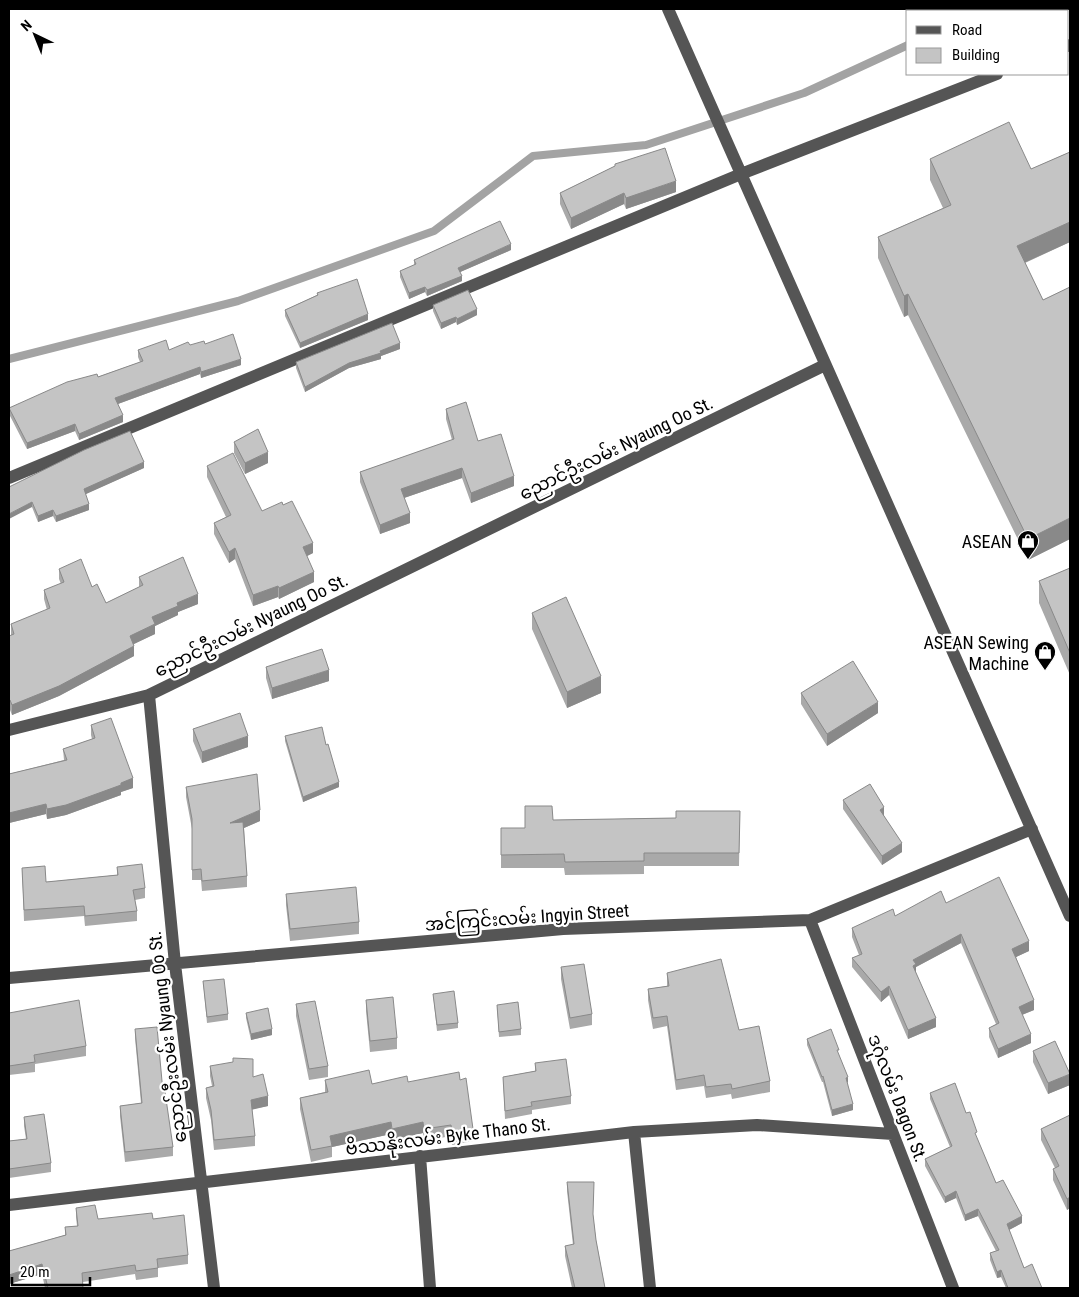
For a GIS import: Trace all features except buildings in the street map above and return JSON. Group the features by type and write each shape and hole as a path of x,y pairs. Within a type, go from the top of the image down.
{"street":[{"path":"668,9 1070,916"},
{"path":"9,478 741,174 994,75"},
{"name":"ညောင်ဦးလမ်း Nyaung Oo St.","path":"214,1288 175,964 149,695 826,365"},
{"path":"9,730 149,695"},
{"name":"အင်ကြင်းလမ်း Ingyin Street","path":"9,978 563,929 810,920 1032,829"},
{"name":"ဒဂုံလမ်း Dagon St.","path":"810,920 953,1288"},
{"name":"ဗိဿနိုးလမ်း Byke Thano St.","path":"9,1205 634,1132 757,1125 893,1134"},
{"path":"634,1132 650,1288"},
{"path":"420,1156 430,1288"}],"waterway":[{"path":"9,359 238,301 434,231 533,156 646,145 804,93 906,46"}],"place":[{"name":"ASEAN","path":"1028,560"},
{"name":"ASEAN Sewing Machine","path":"1045,671"}]}
